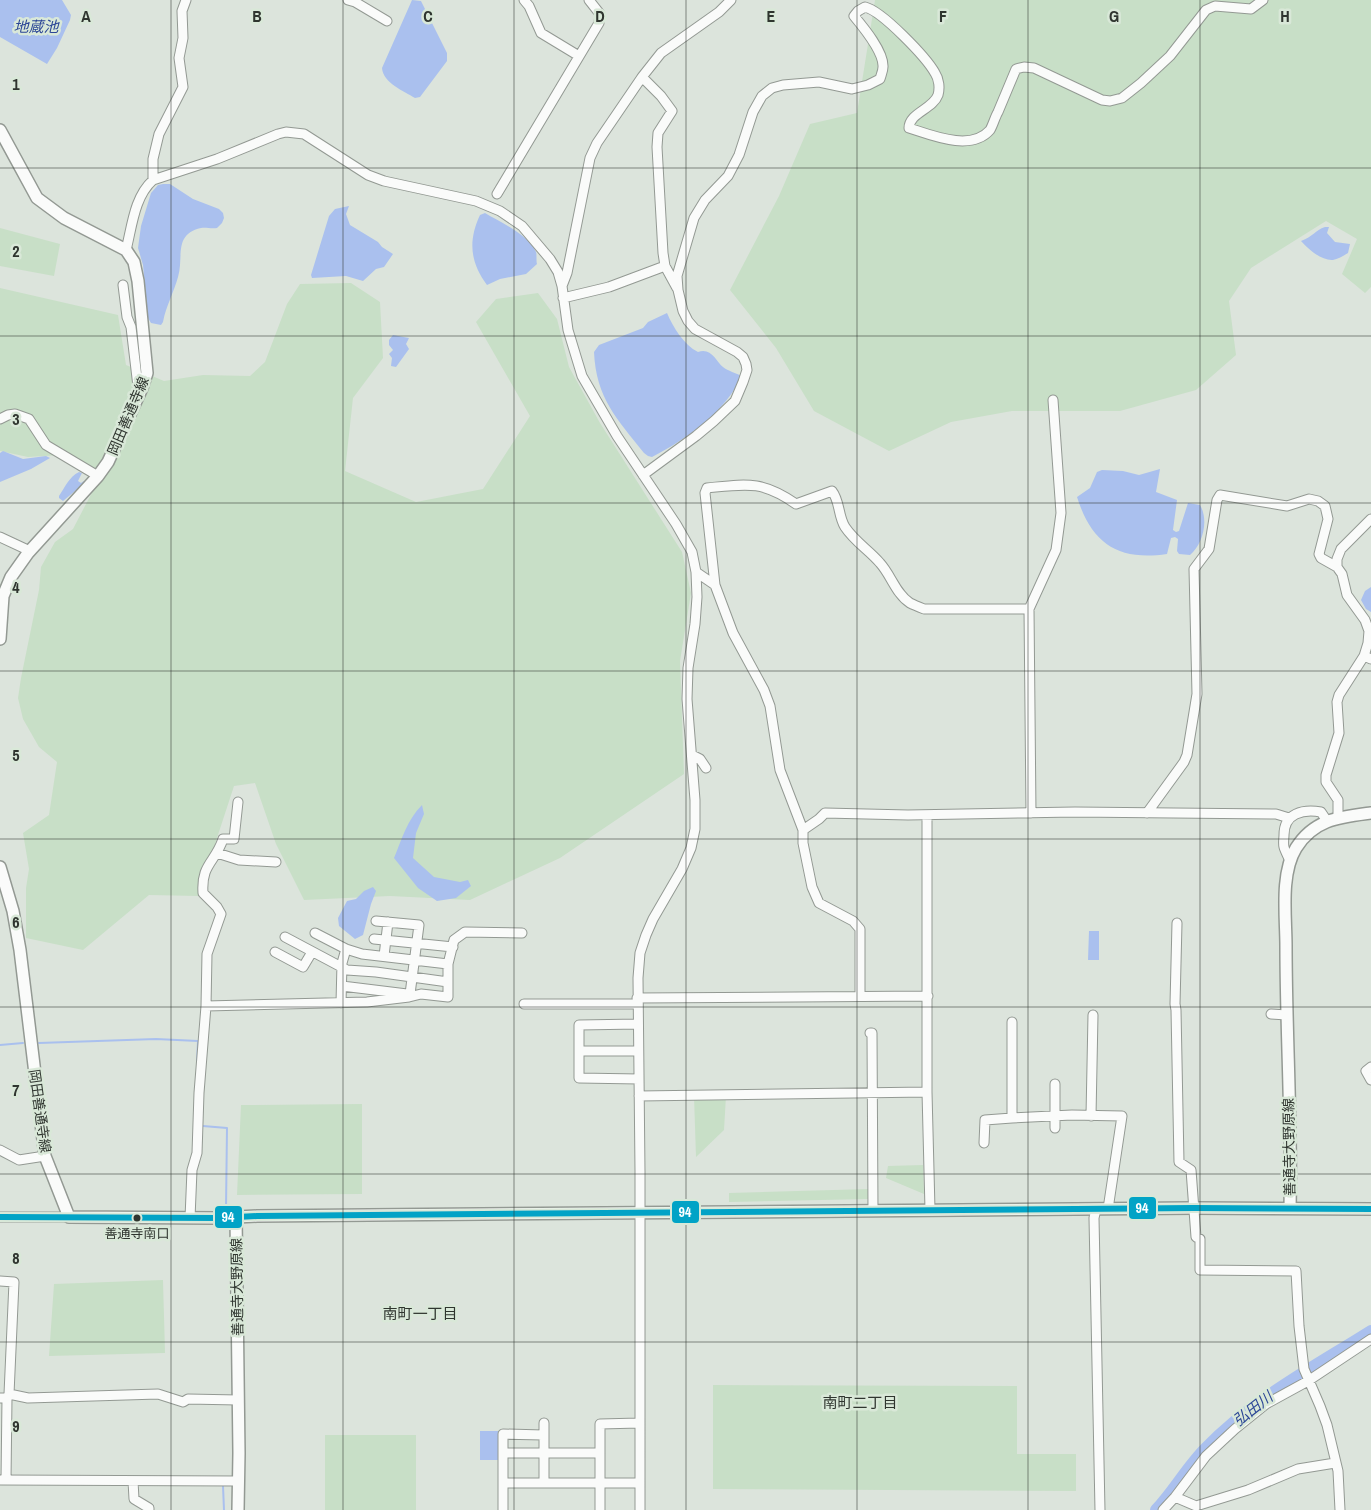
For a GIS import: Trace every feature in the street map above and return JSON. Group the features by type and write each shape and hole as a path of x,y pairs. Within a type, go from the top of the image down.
{"main road":[{"path":"0,130 37,198 64,218 126,250"},
{"name":"岡田善通寺線","path":"0,639 3,596 11,577 30,551 98,476 108,462 139,396 147,372 138,280 134,262 126,250"},
{"name":"善通寺大野原線","path":"238,1510 236,1217 1290,1208 1286,880 1294,850 1307,833 1332,819 1371,813"},
{"name":"岡田善通寺線","path":"0,867 13,911 20,950 45,1156 69,1217"},
{"path":"1290,1208 1305,1210 1371,1209"},
{"path":"69,1217 236,1217"}],"street":[{"path":"153,180 152,159 159,134 183,87 179,58 183,38 182,11 186,0"},
{"path":"348,0 355,2 387,22"},
{"path":"524,0 529,6 541,33 579,56"},
{"path":"496,194 599,23 600,14 590,0"},
{"path":"562,286 567,273 590,158 597,143 642,77 661,53 719,12 731,0"},
{"path":"643,475 696,436 735,401 747,370 746,364 737,352 695,329 683,311 677,276 694,218 705,200 728,176 739,155 753,112 762,96 772,88 783,85 819,82 852,89 868,85 880,79 884,69 883,61 868,33 854,16 858,11 865,7 875,12 902,34 936,73 940,86 936,102 910,122 908,128 937,137 955,141 966,141 982,136 990,129 1016,69 1024,67 1034,68 1102,100 1110,101 1122,98 1170,56 1206,10 1215,6 1251,9 1263,0"},
{"path":"642,77 661,96 672,111 658,133 657,147 665,266 678,290"},
{"path":"126,250 137,204 145,186 153,180 217,159 286,132 304,134 368,175 384,181 476,201 510,216 522,226 550,258 558,272 562,286 568,330 582,376 617,436 676,524 692,552 696,572 697,606 688,668 687,699 695,800 695,829 691,848 682,869 653,919 646,935 640,953 637,1001 639,1079 640,1510"},
{"path":"563,298 609,287 665,266"},
{"path":"123,285 127,316 131,327 139,396"},
{"path":"1031,813 1029,609 1053,559 1059,533 1061,498 1053,400"},
{"path":"0,418 15,414 29,419 46,445 98,476"},
{"path":"860,996 860,929 853,920 833,912 819,903 812,886 803,843 803,830 780,770 770,706 764,690 733,633 715,585 705,493 707,488 743,484 765,486 796,504 832,491 835,494 844,526 861,546 888,571 900,594 909,603 924,609 1029,609"},
{"path":"1146,813 1184,762 1187,755 1197,694 1194,569 1209,549 1217,500 1220,495 1286,506 1309,499 1318,501 1325,506 1328,519 1318,554 1342,574 1347,595 1365,620 1369,631 1368,657 1341,690 1337,702 1339,734 1326,775 1326,782 1338,800 1332,819 1321,812 1301,811 1289,818 1285,826 1284,848 1290,861"},
{"path":"1337,568 1337,559 1341,550 1371,519"},
{"path":"0,537 30,551"},
{"path":"696,572 715,585"},
{"path":"692,755 700,759 706,768"},
{"path":"190,1218 192,1170 197,1153 199,1093 206,1006 206,954 221,914 203,893 203,875 206,867 217,853 223,839 234,840 238,802"},
{"path":"803,830 820,819 825,813 927,815 1031,813 1276,814 1289,818"},
{"path":"927,815 927,1092 930,1210"},
{"path":"217,853 239,860 276,862"},
{"path":"376,920 419,925 411,977 414,995"},
{"path":"384,956 388,922"},
{"path":"1176,923 1174,1004 1176,1010 1179,1162 1191,1170 1196,1237 1200,1239 1200,1270 1296,1271 1299,1326 1306,1375 1327,1425 1338,1471 1340,1510"},
{"path":"206,1006 368,1002 421,994 448,998 448,964 454,940 465,932 522,933"},
{"path":"315,933 346,949 362,954 448,964"},
{"path":"285,937 347,970 448,982"},
{"path":"374,939 453,947"},
{"path":"341,1003 342,968 346,949"},
{"path":"275,952 303,967 312,952"},
{"path":"342,986 414,995"},
{"path":"524,1004 928,996"},
{"path":"1272,1014 1287,1015"},
{"path":"1091,1116 1092,1015"},
{"path":"1012,1022 1012,1118"},
{"path":"638,1024 579,1025 579,1078 639,1079"},
{"path":"870,1033 872,1033 873,1211"},
{"path":"579,1051 638,1051"},
{"path":"1371,1067 1366,1070 1371,1080"},
{"path":"1055,1084 1055,1128"},
{"path":"639,1096 927,1092"},
{"path":"984,1143 985,1120 1055,1116 1122,1116 1108,1209"},
{"path":"0,1150 19,1160 45,1156"},
{"path":"1096,1210 1094,1218 1100,1510"},
{"path":"0,1217 69,1217"},
{"path":"0,1280 14,1282 5,1397 3,1480 238,1481"},
{"path":"1163,1510 1206,1456 1235,1429 1306,1375 1371,1339"},
{"path":"5,1397 158,1394 183,1402 188,1399 238,1400"},
{"path":"544,1423 544,1483"},
{"path":"600,1510 600,1424 639,1423"},
{"path":"503,1510 502,1434 543,1435"},
{"path":"503,1453 600,1453"},
{"path":"1175,1497 1196,1506 1248,1490 1298,1469 1335,1463"},
{"path":"133,1481 134,1499 148,1508 148,1510"},
{"path":"503,1483 639,1483"}],"green space":[{"path":"875,0 1371,0 1371,287 1365,293 1342,274 1357,239 1326,221 1251,268 1229,301 1236,355 1196,390 1120,411 1012,411 951,422 889,451 814,411 776,348 730,290 779,196 810,124 857,113"},
{"path":"0,228 60,244 54,276 0,266"},
{"path":"351,283 380,302 383,358 353,398 345,471 416,502 483,489 530,416 476,322 496,299 538,293 557,319 569,367 600,423 682,552 691,593 680,661 684,774 560,858 470,900 390,896 304,900 276,844 255,783 234,786 198,896 149,895 83,950 26,938 26,888 29,869 23,833 49,815 57,762 39,747 23,719 18,698 21,678 39,590 41,567 55,542 73,529 100,477 60,455 28,457 0,451 0,288 118,315 126,365 164,381 203,375 250,376 265,362 287,304 300,284"},
{"path":"694,1096 726,1096 724,1130 696,1157"},
{"path":"362,1104 362,1194 237,1195 241,1105"},
{"path":"923,1165 924,1194 886,1178 888,1166"},
{"path":"869,1189 869,1199 729,1202 729,1193"},
{"path":"163,1280 165,1353 49,1356 54,1284"},
{"path":"713,1385 1017,1386 1017,1454 1076,1454 1076,1491 713,1489"},
{"path":"325,1435 416,1435 416,1510 325,1510"}],"water":[{"name":"地蔵池","path":"0,0 62,0 71,15 70,20 47,64 0,37"},
{"path":"412,0 421,1 447,53 447,61 420,97 415,98 390,82 383,73 382,68"},
{"path":"170,184 193,199 219,209 223,213 224,218 217,228 203,228 192,231 183,241 180,270 161,325 151,323 148,318 143,265 138,248 141,226 151,193 158,185"},
{"path":"349,206 346,214 350,225 378,242 393,254 384,267 376,269 363,281 346,276 312,278 311,275 329,216 335,209"},
{"path":"485,213 514,229 532,246 536,252 537,264 526,274 500,279 487,285 474,260 472,243 480,215"},
{"path":"1325,227 1329,227 1327,233 1335,242 1350,244 1348,253 1333,260 1324,259 1315,254 1301,241"},
{"path":"667,313 676,330 688,345 698,352 706,351 710,353 723,367 742,376 726,401 704,423 678,442 652,457 644,453 610,407 599,382 594,352 599,345 643,328 648,322"},
{"path":"393,335 409,338 406,344 409,349 396,367 391,366 392,358 389,354 393,350 389,345 389,340"},
{"path":"3,451 23,459 46,456 50,458 31,469 0,482 0,453"},
{"path":"1160,469 1156,492 1177,500 1173,530 1179,531 1188,503 1200,505 1203,511 1203,532 1195,550 1190,555 1179,554 1177,551 1178,539 1175,537 1171,538 1167,554 1134,555 1109,546 1090,527 1077,497 1090,488 1097,472 1102,470 1123,471 1139,475"},
{"path":"79,472 82,473 78,481 81,483 86,482 63,501 59,496 70,479"},
{"path":"1371,587 1371,612 1366,609 1361,600 1365,591"},
{"path":"422,805 424,814 416,833 413,858 434,877 460,882 468,880 471,886 456,898 437,901 418,888 394,858 409,823"},
{"path":"373,887 376,891 363,935 355,939 339,926 338,918 347,901 356,899 364,891"},
{"path":"1089,931 1099,931 1099,960 1088,960"},
{"path":"480,1431 498,1431 498,1460 480,1460"}],"waterway":[{"path":"39,1043 156,1039 198,1041 197,1064"},
{"path":"0,1045 23,1043"},
{"path":"203,1126 227,1128 226,1208"},
{"name":"弘田川","path":"1156,1510 1199,1455 1224,1430 1264,1399 1371,1331"},
{"path":"223,1486 224,1510"}],"transit line":[{"name":"94","path":"0,1217 218,1218 257,1216 1194,1208 1371,1209"}],"place":[{"name":"善通寺南口","path":"137,1218"}],"district":[{"name":"南町一丁目","path":"420,1314"},
{"name":"南町二丁目","path":"860,1403"}]}
